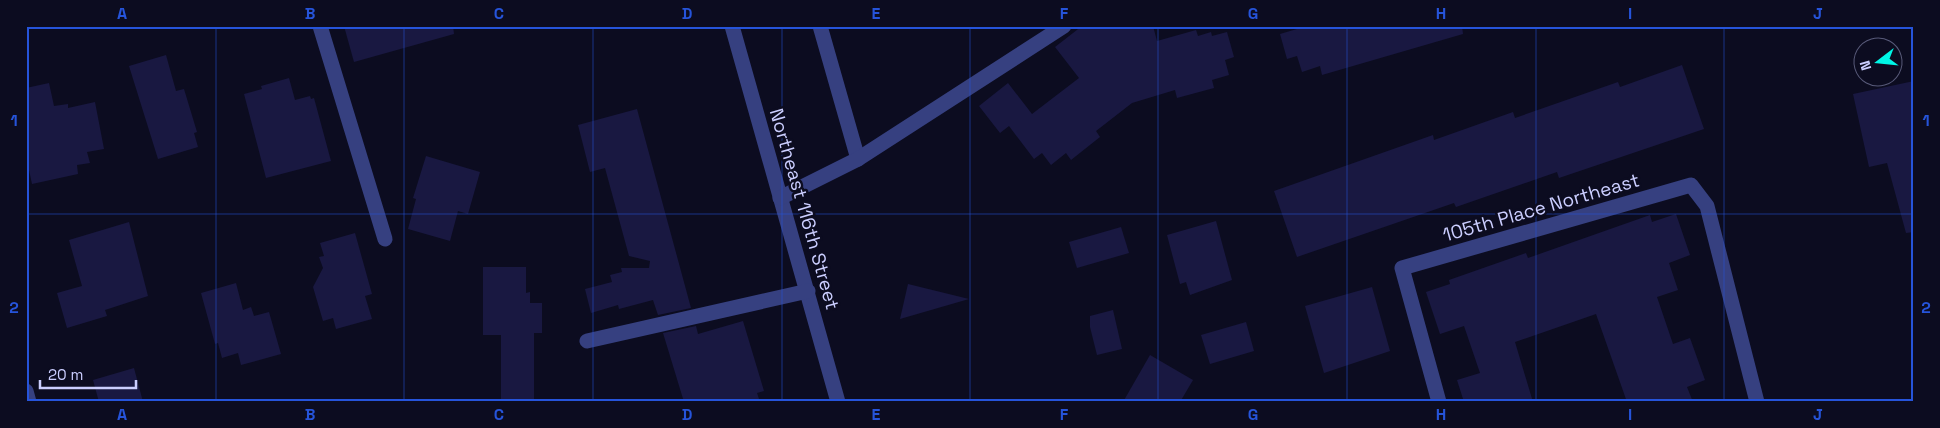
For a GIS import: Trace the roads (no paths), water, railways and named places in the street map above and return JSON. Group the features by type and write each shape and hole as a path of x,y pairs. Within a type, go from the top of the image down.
{"street":[{"path":"320,26 385,239"},
{"name":"Northeast 116th Street","path":"732,26 838,402"},
{"path":"820,26 858,160"},
{"path":"780,198 858,160 1064,26"},
{"name":"105th Place Northeast","path":"1439,402 1402,268 1691,184 1707,206 1757,402"},
{"path":"587,341 808,291"},
{"path":"26,391 29,402"}]}
